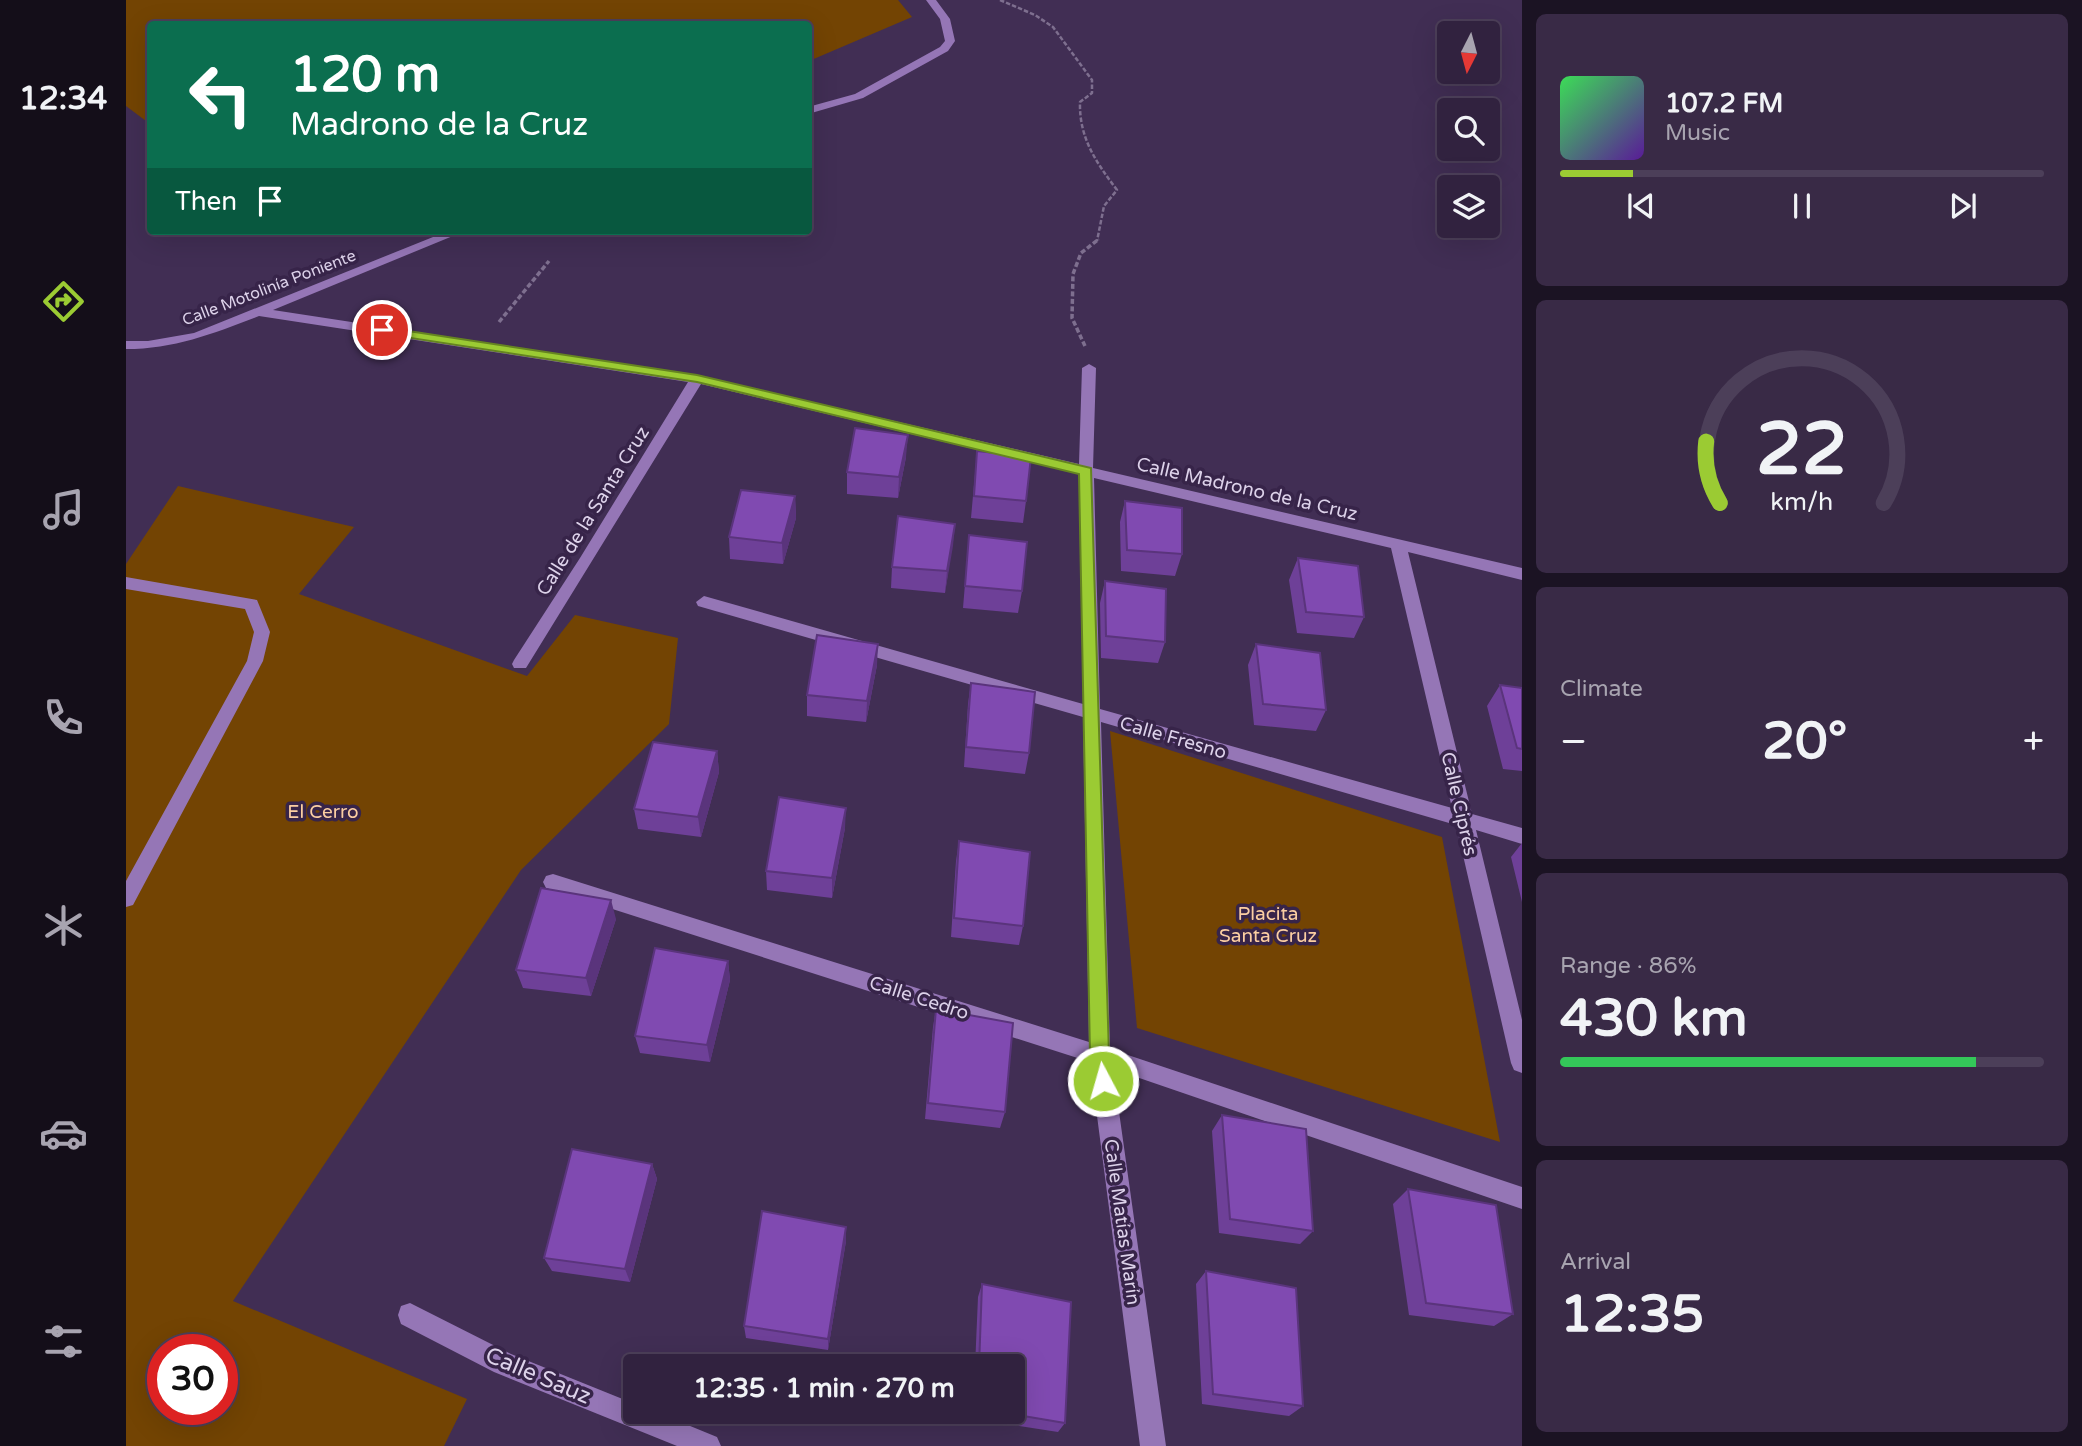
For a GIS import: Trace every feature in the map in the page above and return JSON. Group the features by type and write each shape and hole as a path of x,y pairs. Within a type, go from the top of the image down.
{"street":[{"path":"812,110 859,96 944,49 950,41 945,19 931,0"},
{"name":"Calle Motolinía Poniente","path":"126,345 174,342 259,312 449,235"},
{"name":"Calle Madrono de la Cruz","path":"259,312 697,379 1522,574"},
{"name":"Calle Matías Marín","path":"1089,368 1086,471 1100,1055 1153,1446"},
{"name":"Calle de la Santa Cruz","path":"520,664 586,562 697,379"},
{"name":"Calle Ciprés","path":"1398,545 1522,1063"},
{"path":"126,583 251,604 262,632 255,661 126,899"},
{"name":"Calle Fresno","path":"704,602 1522,836"},
{"name":"Calle Cedro","path":"553,882 1100,1055 1522,1198"},
{"name":"Calle Sauz","path":"410,1315 503,1363 708,1446"}],"path":[{"path":"1000,0 1037,15 1055,28 1079,69 1091,80 1092,93 1080,102 1078,122 1085,147 1117,190 1107,198 1099,214 1099,239 1081,253 1073,274 1072,318 1084,342 1089,368"},
{"path":"481,345 549,261"}],"green space":[{"path":"126,0 898,0 912,17 812,60 812,21 147,21 147,122 126,106"},
{"name":"El Cerro","path":"178,486 354,527 299,594 527,676 575,615 678,638 669,724 521,870 233,1301 467,1399 444,1446 126,1446 126,564"},
{"name":"Placita Santa Cruz","path":"1110,731 1442,837 1500,1142 1137,1028"}],"building":[{"path":"855,428 908,435 899,477 847,472"},
{"path":"977,451 1031,457 1026,501 974,496"},
{"path":"741,490 795,496 782,543 729,537"},
{"path":"1125,501 1182,508 1182,554 1127,550"},
{"path":"898,516 955,524 947,571 892,567"},
{"path":"969,535 1027,542 1022,591 965,586"},
{"path":"1298,558 1358,566 1364,617 1306,612"},
{"path":"1105,581 1166,589 1165,642 1106,636"},
{"path":"817,635 878,644 867,701 807,695"},
{"path":"1256,644 1320,653 1326,710 1263,704"},
{"path":"971,683 1035,692 1029,753 966,747"},
{"path":"1500,685 1522,688 1522,749 1517,748"},
{"path":"653,742 717,751 698,817 634,809"},
{"path":"779,797 846,808 832,878 766,871"},
{"path":"959,841 1030,852 1023,926 954,918"},
{"path":"541,888 611,900 586,978 516,970"},
{"path":"655,948 728,961 707,1045 635,1036"},
{"path":"936,1009 1013,1023 1005,1112 928,1103"},
{"path":"1222,1115 1306,1129 1313,1231 1230,1219"},
{"path":"572,1149 652,1164 625,1269 544,1258"},
{"path":"1408,1189 1496,1205 1513,1314 1426,1303"},
{"path":"762,1211 846,1227 828,1339 744,1326"},
{"path":"1206,1271 1296,1288 1303,1406 1213,1394"},
{"path":"982,1284 1071,1302 1065,1423 1025,1416 1025,1354 979,1354"}],"route":[{"path":"382,330 697,379 1086,471 1100,1055 1103,1081"}]}
